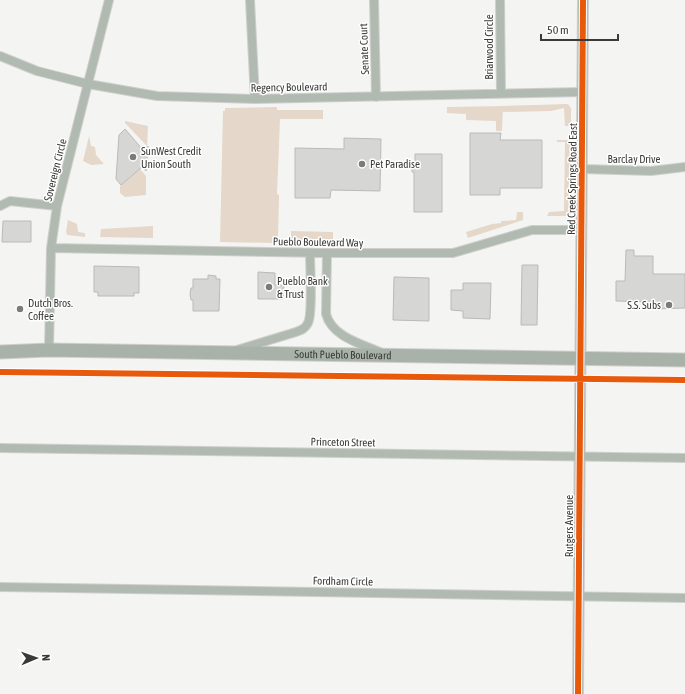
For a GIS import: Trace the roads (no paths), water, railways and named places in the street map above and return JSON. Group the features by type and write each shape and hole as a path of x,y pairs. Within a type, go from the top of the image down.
{"main road":[{"name":"South Pueblo Boulevard","path":"0,352 49,350 685,360"}],"street":[{"name":"Sovereign Circle","path":"49,350 52,248 56,206 109,0"},
{"path":"250,0 255,99"},
{"name":"Senate Court","path":"374,0 376,97"},
{"name":"Briarwood Circle","path":"500,0 501,93"},
{"name":"Red Creek Springs Road East","path":"580,358 583,169 583,0"},
{"name":"Regency Boulevard","path":"0,56 37,71 88,84 146,96 255,99 583,92"},
{"name":"Barclay Drive","path":"583,169 651,171 685,167"},
{"path":"0,206 10,201 56,206"},
{"name":"Pueblo Boulevard Way","path":"52,248 310,253 453,252 532,230 582,230"},
{"path":"227,353 304,329 307,325 310,314 310,253"},
{"path":"327,253 326,314 332,327 348,338 388,356"},
{"name":"Rutgers Avenue","path":"578,694 580,358"},
{"name":"Princeton Street","path":"0,448 685,458"},
{"name":"Fordham Circle","path":"0,587 685,598"}],"place":[{"name":"SunWest Credit Union South","path":"133,157"},
{"name":"Pet Paradise","path":"362,164"},
{"name":"Pueblo Bank & Trust","path":"269,287"},
{"name":"S.S. Subs","path":"669,305"},
{"name":"Dutch Bros. Coffee","path":"20,309"}]}
